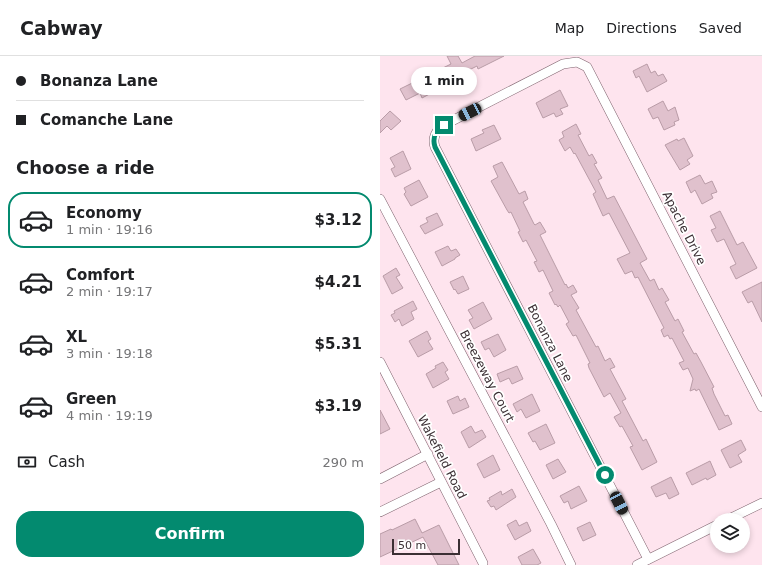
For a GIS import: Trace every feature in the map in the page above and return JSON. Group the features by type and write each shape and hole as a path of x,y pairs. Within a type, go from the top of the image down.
{"street":[{"name":"Bonanza Lane","path":"582,63 572,62 563,64 444,125 439,129 435,136 434,143 648,559"},
{"name":"Apache Drive","path":"582,63 589,70 762,407"},
{"name":"Breezeway Court","path":"380,199 551,524 571,565"},
{"name":"Wakefield Road","path":"380,362 483,563"},
{"path":"380,479 428,454"},
{"path":"380,512 441,482"},
{"path":"742,513 762,503"},
{"path":"637,565 710,528"}],"building":[{"path":"447,56 458,56 462,63 475,56 504,56 478,69 477,66 453,78 454,81 422,98 420,93 406,100 400,89 451,64"},
{"path":"647,64 651,73 655,71 658,76 663,74 667,81 647,92 639,76 636,78 633,71"},
{"path":"560,90 568,106 560,109 563,114 556,117 554,113 543,118 536,103"},
{"path":"663,101 668,111 675,107 679,120 674,122 675,125 664,130 658,117 653,119 648,109"},
{"path":"390,111 401,121 391,130 387,126 380,133 380,121"},
{"path":"576,124 581,134 578,135 589,156 592,154 597,163 594,164 602,178 598,180 607,199 614,196 647,259 640,263 650,281 654,279 659,290 662,288 669,300 665,302 675,321 678,319 684,331 682,332 694,354 696,353 714,387 712,388 714,394 725,416 728,415 732,424 719,430 699,389 696,391 695,389 690,391 693,379 688,368 683,370 679,363 684,361 672,338 670,339 668,335 664,337 661,330 664,328 638,277 635,278 632,271 625,274 617,259 630,253 609,213 603,216 593,194 596,192 575,153 574,154 570,147 565,151 559,140 564,137 562,132"},
{"path":"494,125 501,139 476,151 471,139 484,133 482,130"},
{"path":"684,138 693,156 687,160 690,164 680,170 665,145 677,139 678,141"},
{"path":"403,151 411,169 395,177 391,169 395,167 390,158"},
{"path":"502,162 519,194 525,191 528,199 523,202 534,224 535,225 540,222 546,232 540,235 565,285 566,284 568,288 573,285 577,292 571,295 579,308 576,310 596,347 598,346 605,361 610,358 615,367 610,369 626,399 622,401 643,441 646,439 657,462 642,470 630,447 633,446 622,426 620,427 614,417 621,413 610,393 604,397 589,368 588,364 590,363 576,335 573,336 566,324 569,322 560,305 558,307 556,304 555,305 549,293 553,291 543,270 539,272 534,262 537,261 526,240 523,242 518,232 520,231 511,212 509,213 507,210 491,181 498,177 493,166"},
{"path":"700,175 705,184 712,181 717,192 711,194 713,198 702,204 695,190 691,193 686,182"},
{"path":"419,180 428,197 411,206 404,194 406,192 404,188"},
{"path":"720,211 737,245 743,242 757,268 736,279 730,267 736,264 724,239 717,242 711,230 716,228 710,216"},
{"path":"437,213 443,225 425,234 420,226 428,222 426,218"},
{"path":"448,246 451,251 456,249 460,255 442,266 435,252"},
{"path":"396,268 400,275 396,277 403,288 392,294 383,276"},
{"path":"463,276 469,289 458,294 450,282"},
{"path":"762,282 762,322 752,301 748,303 742,292"},
{"path":"413,301 417,309 411,312 414,319 402,326 399,319 395,322 391,315 395,313 394,311"},
{"path":"483,302 492,319 474,329 469,320 473,318 468,310"},
{"path":"427,331 431,339 428,341 433,349 418,357 409,341"},
{"path":"498,334 506,350 494,357 489,348 485,350 481,342"},
{"path":"443,362 448,370 445,372 449,379 433,388 426,374 436,368 435,366"},
{"path":"517,366 523,379 512,384 509,378 500,382 497,374"},
{"path":"532,394 540,411 526,418 521,409 517,412 513,404"},
{"path":"458,396 460,401 465,398 469,407 453,414 447,401"},
{"path":"380,410 390,429 380,434"},
{"path":"546,424 555,443 540,450 528,433"},
{"path":"471,426 475,433 482,430 486,437 469,448 461,432"},
{"path":"741,440 746,450 738,455 742,462 730,468 721,450"},
{"path":"493,455 500,470 484,478 477,464"},
{"path":"558,459 566,472 553,479 546,465"},
{"path":"710,461 716,475 692,485 686,473"},
{"path":"671,477 679,494 669,499 666,493 656,497 651,487"},
{"path":"579,486 587,501 571,509 568,501 564,503 560,496"},
{"path":"512,489 516,497 496,510 494,506 491,507 487,501 490,500 489,498 501,491 502,495"},
{"path":"415,519 422,533 439,525 459,565 438,565 423,537 380,557 380,534"},
{"path":"516,520 519,526 527,522 531,531 515,540 507,525"},
{"path":"590,522 596,535 583,541 577,528"},
{"path":"533,549 541,563 537,565 522,565 518,557"}],"route":[{"path":"444,125 439,129 434,137 435,147 605,475"}]}
